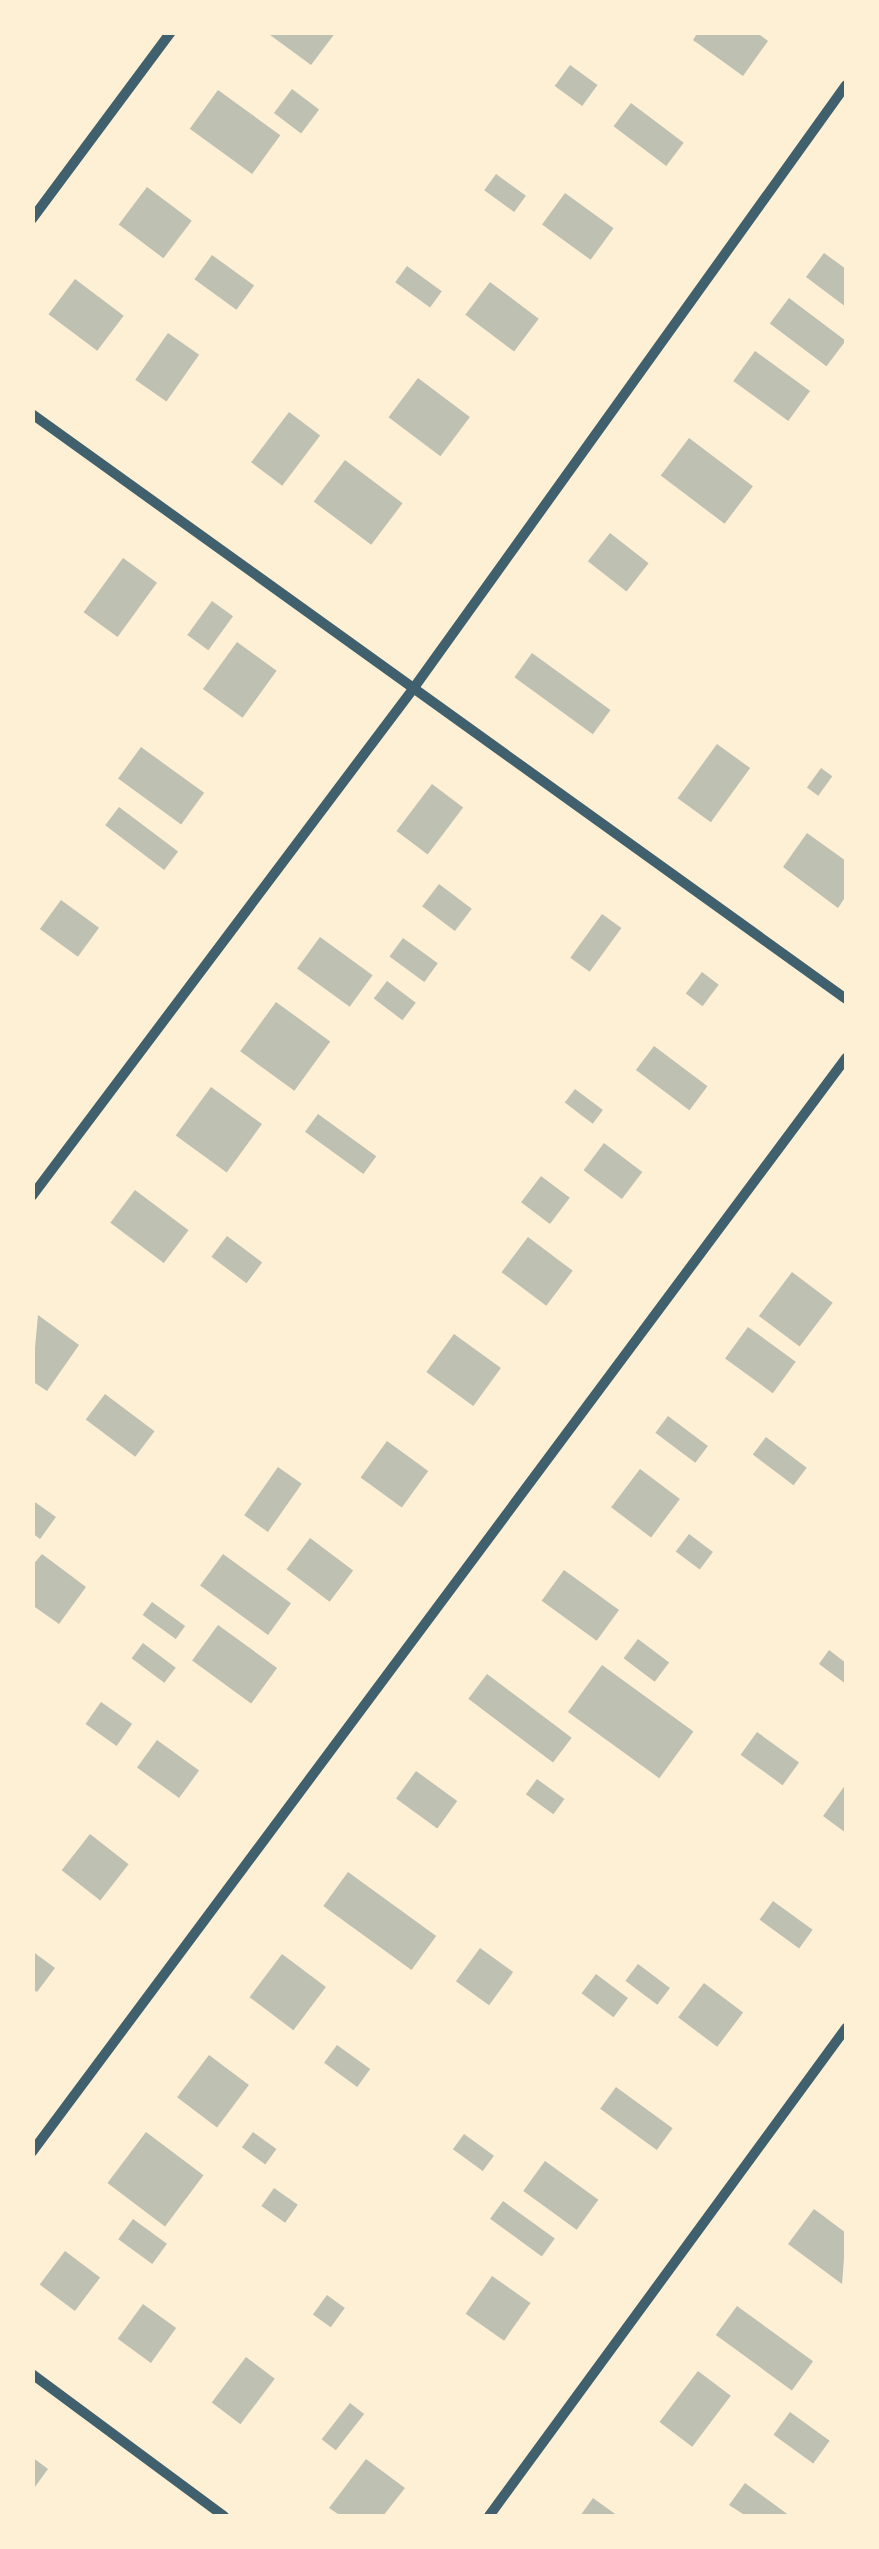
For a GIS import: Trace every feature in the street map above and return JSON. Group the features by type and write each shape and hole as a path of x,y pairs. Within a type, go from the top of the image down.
{"street":[{"path":"32,218 171,32"},
{"path":"32,1196 413,690 846,85"},
{"path":"32,414 846,999"},
{"path":"32,2152 846,1058"},
{"path":"489,2516 846,2028"},
{"path":"32,2374 224,2516"}],"building":[{"path":"266,32 336,32 311,65"},
{"path":"698,32 756,32 768,41 743,76 693,40"},
{"path":"570,65 598,85 582,106 555,86"},
{"path":"292,89 319,109 301,133 274,113"},
{"path":"218,90 280,135 252,174 190,129"},
{"path":"631,103 684,143 666,166 614,126"},
{"path":"496,174 526,196 514,212 484,190"},
{"path":"147,187 192,221 163,258 119,225"},
{"path":"565,193 614,228 591,260 542,225"},
{"path":"824,253 846,269 846,307 806,277"},
{"path":"212,255 254,286 236,310 194,279"},
{"path":"407,266 442,291 430,307 395,282"},
{"path":"75,279 124,316 97,351 49,314"},
{"path":"490,282 539,319 514,351 465,315"},
{"path":"789,298 846,341 826,366 770,324"},
{"path":"168,333 199,355 166,401 135,380"},
{"path":"755,351 810,391 788,421 733,381"},
{"path":"418,378 470,417 440,456 389,417"},
{"path":"289,412 320,435 282,486 251,462"},
{"path":"689,438 753,486 725,524 661,476"},
{"path":"345,460 403,503 371,545 314,502"},
{"path":"610,533 649,563 626,592 588,561"},
{"path":"123,558 157,583 118,637 84,612"},
{"path":"212,601 233,616 208,650 187,635"},
{"path":"237,642 277,671 243,718 203,689"},
{"path":"532,653 610,710 593,734 514,677"},
{"path":"717,744 750,768 711,822 678,798"},
{"path":"141,747 204,793 181,824 118,779"},
{"path":"821,768 832,776 818,796 807,787"},
{"path":"432,784 463,807 428,855 396,831"},
{"path":"119,807 178,852 164,870 105,825"},
{"path":"807,833 846,861 846,896 838,908 783,867"},
{"path":"439,884 472,909 455,931 422,906"},
{"path":"61,900 99,928 78,957 40,929"},
{"path":"602,914 621,928 590,972 570,958"},
{"path":"320,937 373,975 350,1007 297,969"},
{"path":"403,938 438,963 424,982 389,957"},
{"path":"702,972 719,985 703,1006 686,994"},
{"path":"387,981 416,1003 403,1020 374,999"},
{"path":"276,1002 330,1041 294,1091 240,1051"},
{"path":"654,1046 708,1086 689,1110 636,1070"},
{"path":"211,1087 262,1124 227,1173 176,1136"},
{"path":"575,1089 603,1110 593,1124 565,1103"},
{"path":"318,1114 376,1156 363,1174 305,1132"},
{"path":"604,1143 642,1172 622,1199 584,1170"},
{"path":"541,1176 570,1198 550,1224 521,1202"},
{"path":"135,1190 189,1230 164,1263 110,1223"},
{"path":"227,1236 262,1262 246,1283 211,1257"},
{"path":"528,1237 573,1271 546,1306 502,1272"},
{"path":"792,1272 833,1303 800,1347 759,1316"},
{"path":"38,1315 79,1345 47,1391 32,1381"},
{"path":"748,1327 796,1362 773,1393 725,1359"},
{"path":"454,1334 501,1368 473,1406 426,1372"},
{"path":"105,1394 155,1431 135,1457 86,1420"},
{"path":"668,1416 708,1446 695,1463 655,1433"},
{"path":"766,1437 807,1468 793,1485 753,1455"},
{"path":"387,1441 428,1471 402,1507 361,1477"},
{"path":"278,1467 302,1484 268,1532 244,1515"},
{"path":"640,1469 680,1499 651,1537 611,1507"},
{"path":"32,1500 56,1517 40,1539 32,1533"},
{"path":"689,1534 713,1552 700,1570 676,1552"},
{"path":"310,1538 353,1570 330,1602 287,1569"},
{"path":"42,1554 86,1587 59,1624 32,1605 32,1566"},
{"path":"223,1554 291,1603 268,1635 200,1586"},
{"path":"564,1570 619,1610 597,1641 542,1601"},
{"path":"152,1602 185,1626 176,1639 143,1615"},
{"path":"218,1625 277,1668 251,1704 192,1661"},
{"path":"638,1639 669,1662 655,1682 624,1658"},
{"path":"143,1643 176,1668 164,1683 132,1658"},
{"path":"829,1650 846,1663 846,1684 819,1664"},
{"path":"602,1665 693,1731 659,1778 568,1712"},
{"path":"487,1674 572,1738 553,1763 468,1699"},
{"path":"101,1702 132,1724 117,1746 86,1724"},
{"path":"757,1732 799,1763 783,1785 741,1755"},
{"path":"157,1740 199,1771 179,1798 137,1768"},
{"path":"416,1771 457,1801 437,1828 396,1799"},
{"path":"537,1779 565,1799 553,1814 526,1794"},
{"path":"846,1784 846,1833 823,1816"},
{"path":"90,1834 129,1864 100,1900 62,1870"},
{"path":"348,1872 436,1936 411,1970 323,1906"},
{"path":"773,1901 813,1930 799,1948 759,1920"},
{"path":"480,1948 513,1972 489,2005 456,1981"},
{"path":"32,1951 55,1968 37,1992 32,1989"},
{"path":"282,1954 326,1987 293,2030 250,1997"},
{"path":"638,1964 670,1988 657,2005 625,1981"},
{"path":"596,1974 628,1998 614,2017 582,1993"},
{"path":"704,1983 743,2012 717,2047 678,2017"},
{"path":"337,2045 370,2069 357,2087 324,2063"},
{"path":"209,2055 249,2085 217,2127 177,2097"},
{"path":"616,2087 673,2128 657,2150 600,2109"},
{"path":"146,2132 204,2175 165,2226 107,2183"},
{"path":"253,2132 276,2149 265,2164 242,2147"},
{"path":"464,2134 494,2156 483,2171 453,2149"},
{"path":"545,2161 598,2200 577,2230 523,2191"},
{"path":"274,2188 298,2205 285,2223 261,2206"},
{"path":"503,2201 555,2239 542,2256 490,2219"},
{"path":"814,2209 846,2233 842,2284 788,2244"},
{"path":"133,2219 167,2244 152,2264 118,2239"},
{"path":"65,2251 100,2277 75,2311 40,2285"},
{"path":"492,2276 531,2303 504,2341 466,2314"},
{"path":"327,2295 345,2308 331,2327 313,2314"},
{"path":"143,2304 176,2328 151,2363 118,2339"},
{"path":"737,2306 813,2361 792,2390 716,2335"},
{"path":"246,2357 275,2379 240,2424 212,2403"},
{"path":"698,2371 731,2396 692,2447 659,2422"},
{"path":"350,2403 364,2414 336,2450 322,2439"},
{"path":"790,2412 830,2441 813,2463 774,2435"},
{"path":"32,2457 48,2469 32,2491"},
{"path":"366,2459 405,2488 383,2516 341,2516 329,2508"},
{"path":"745,2483 790,2516 746,2516 729,2505"},
{"path":"593,2498 618,2516 580,2516"}]}
